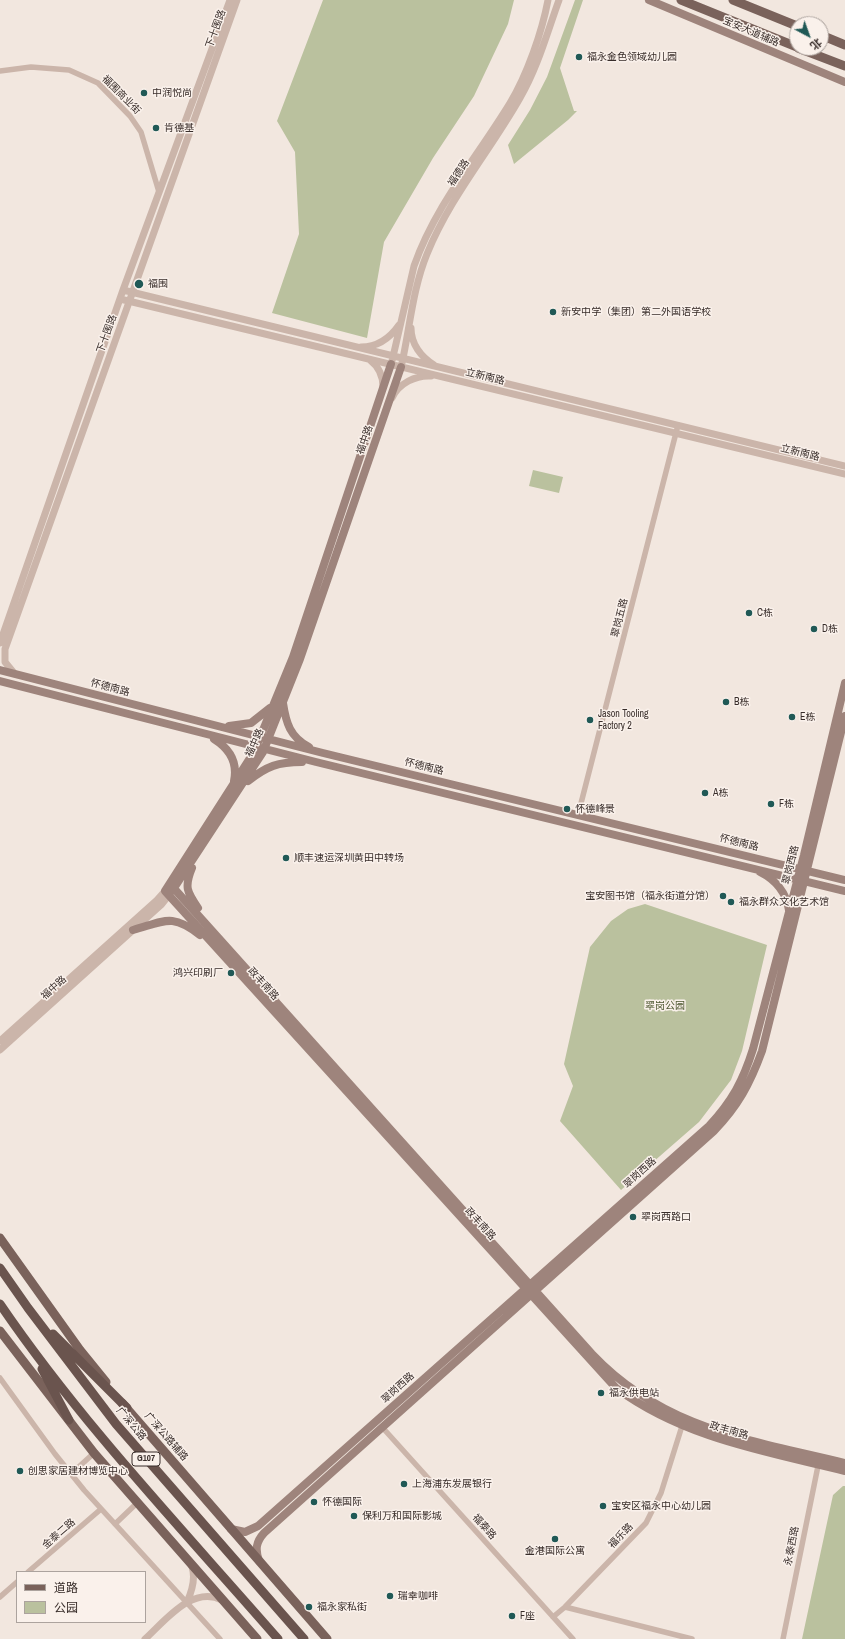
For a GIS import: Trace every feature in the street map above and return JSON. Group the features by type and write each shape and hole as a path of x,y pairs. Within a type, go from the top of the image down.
{"highway":[{"name":"广深公路","path":"0,1268 28,1308 116,1424 304,1639"},
{"name":"G107","path":"0,1304 31,1349 86,1418 278,1639"},
{"path":"28,1308 126,1408"},
{"path":"31,1349 69,1420"}],"main road":[{"name":"宝安大道辅路","path":"649,0 845,82"},
{"path":"681,0 789,44"},
{"path":"733,0 789,23"},
{"path":"829,38 845,45"},
{"path":"819,56 845,66"},
{"name":"福中路","path":"264,738 273,705 298,643 392,360"},
{"name":"福中路","path":"170,890 197,854 243,785 264,738 283,702 302,653 402,363"},
{"name":"怀德南路","path":"0,670 323,753 845,880"},
{"name":"怀德南路","path":"0,681 316,762 845,891"},
{"name":"翠岗西路","path":"260,1561 257,1554 259,1539 275,1517 530,1290 714,1131 731,1114 752,1077 762,1051 802,880 845,683"},
{"path":"283,702 287,725 293,735 301,742 323,753"},
{"path":"213,725 239,726 251,723 262,716 273,705"},
{"name":"翠岗西路","path":"804,870 845,716"},
{"path":"200,733 222,744 232,755 236,773 234,784"},
{"name":"福中路","path":"170,890 234,784 260,748"},
{"path":"243,785 262,771 278,763 316,762"},
{"path":"197,854 186,886 188,893 198,908 240,954 246,968"},
{"path":"752,868 769,877 781,889 787,901 789,912"},
{"name":"翠岗西路","path":"231,1529 245,1532 252,1530 275,1517 382,1427 709,1126 724,1109 735,1094 745,1074 789,912 802,880"},
{"name":"政丰南路","path":"170,890 219,950 530,1290 603,1365 631,1390 650,1402 684,1419 717,1431 819,1460 845,1471"},
{"name":"政丰南路","path":"170,890 246,968 616,1388 646,1408 682,1426 732,1443 819,1460 845,1463"},
{"path":"133,930 169,920 175,920 185,924 219,950"},
{"name":"广深公路辅路","path":"0,1238 80,1350 126,1408 327,1639"},
{"path":"0,1331 94,1453 192,1567 257,1639"}],"street":[{"name":"下十围路","path":"0,643 123,290 230,0"},
{"name":"下十围路","path":"14,674 5,662 5,649 237,0"},
{"path":"548,2 554,1 558,3"},
{"name":"福德路","path":"392,360 414,266 419,251 430,227 462,174 494,128 520,85 526,72 548,2"},
{"name":"福德路","path":"402,363 421,270 441,223 464,183 521,97 535,70 558,3"},
{"name":"福围商业街","path":"0,71 31,67 69,70 98,83 130,116 141,132 159,192"},
{"name":"立新南路","path":"123,290 354,347 443,377 845,466"},
{"name":"立新南路","path":"120,299 364,358 392,360"},
{"path":"411,318 411,332 414,345 422,356 433,365 448,370"},
{"path":"354,347 366,347 384,340 392,335 402,320"},
{"path":"364,358 377,367 383,381 383,389"},
{"name":"立新南路","path":"402,363 448,370 678,429 845,474"},
{"path":"387,409 393,395 402,385 415,378 429,375 443,377"},
{"name":"翠岗五路","path":"578,815 678,429"},
{"name":"福中路","path":"0,1050 133,930 170,890"},
{"name":"福中路","path":"0,1041 170,890"},
{"path":"0,1378 70,1474 220,1639"},
{"name":"福乐路","path":"553,1617 565,1607 646,1523 661,1492 682,1426"},
{"name":"福泰路","path":"382,1427 573,1639"},
{"path":"70,1474 94,1453"},
{"name":"永泰西路","path":"783,1639 819,1460"},
{"path":"114,1524 137,1504"},
{"name":"金泰二路","path":"29,1571 101,1509"},
{"path":"187,1602 194,1582 192,1567"},
{"path":"0,1597 16,1583"},
{"path":"145,1639 187,1602 207,1595 224,1601"},
{"path":"565,1607 692,1639"}],"green space":[{"path":"323,0 514,0 508,24 474,96 433,158 384,242 367,338 272,313 299,234 295,152 277,121"},
{"path":"575,0 583,0 560,68 574,111 577,111 514,164 508,145 530,110 547,77"},
{"path":"533,470 563,477 559,493 529,486"},
{"name":"翠岗公园","path":"645,904 767,945 742,1051 731,1080 699,1122 621,1190 560,1121 573,1086 564,1064 590,947 611,921 628,909"},
{"path":"845,1486 845,1639 802,1639 833,1495"}],"place":[{"name":"福永金色领域幼儿园","path":"579,57"},
{"name":"中润悦尚","path":"144,93"},
{"name":"肯德基","path":"156,128"},
{"name":"福围","path":"139,284"},
{"name":"新安中学（集团）第二外国语学校","path":"553,312"},
{"name":"C栋","path":"749,613"},
{"name":"D栋","path":"814,629"},
{"name":"B栋","path":"726,702"},
{"name":"E栋","path":"792,717"},
{"name":"Jason Tooling Factory 2","path":"590,720"},
{"name":"A栋","path":"705,793"},
{"name":"F栋","path":"771,804"},
{"name":"怀德峰景","path":"567,809"},
{"name":"顺丰速运深圳黄田中转场","path":"286,858"},
{"name":"宝安图书馆（福永街道分馆）","path":"723,896"},
{"name":"福永群众文化艺术馆","path":"731,902"},
{"name":"鸿兴印刷厂","path":"231,973"},
{"name":"翠岗西路口","path":"633,1217"},
{"name":"福永供电站","path":"601,1393"},
{"name":"创思家居建材博览中心","path":"20,1471"},
{"name":"上海浦东发展银行","path":"404,1484"},
{"name":"怀德国际","path":"314,1502"},
{"name":"宝安区福永中心幼儿园","path":"603,1506"},
{"name":"保利万和国际影城","path":"354,1516"},
{"name":"金港国际公寓","path":"555,1539"},
{"name":"瑞幸咖啡","path":"390,1596"},
{"name":"福永家私街","path":"309,1607"},
{"name":"F座","path":"512,1616"}]}
